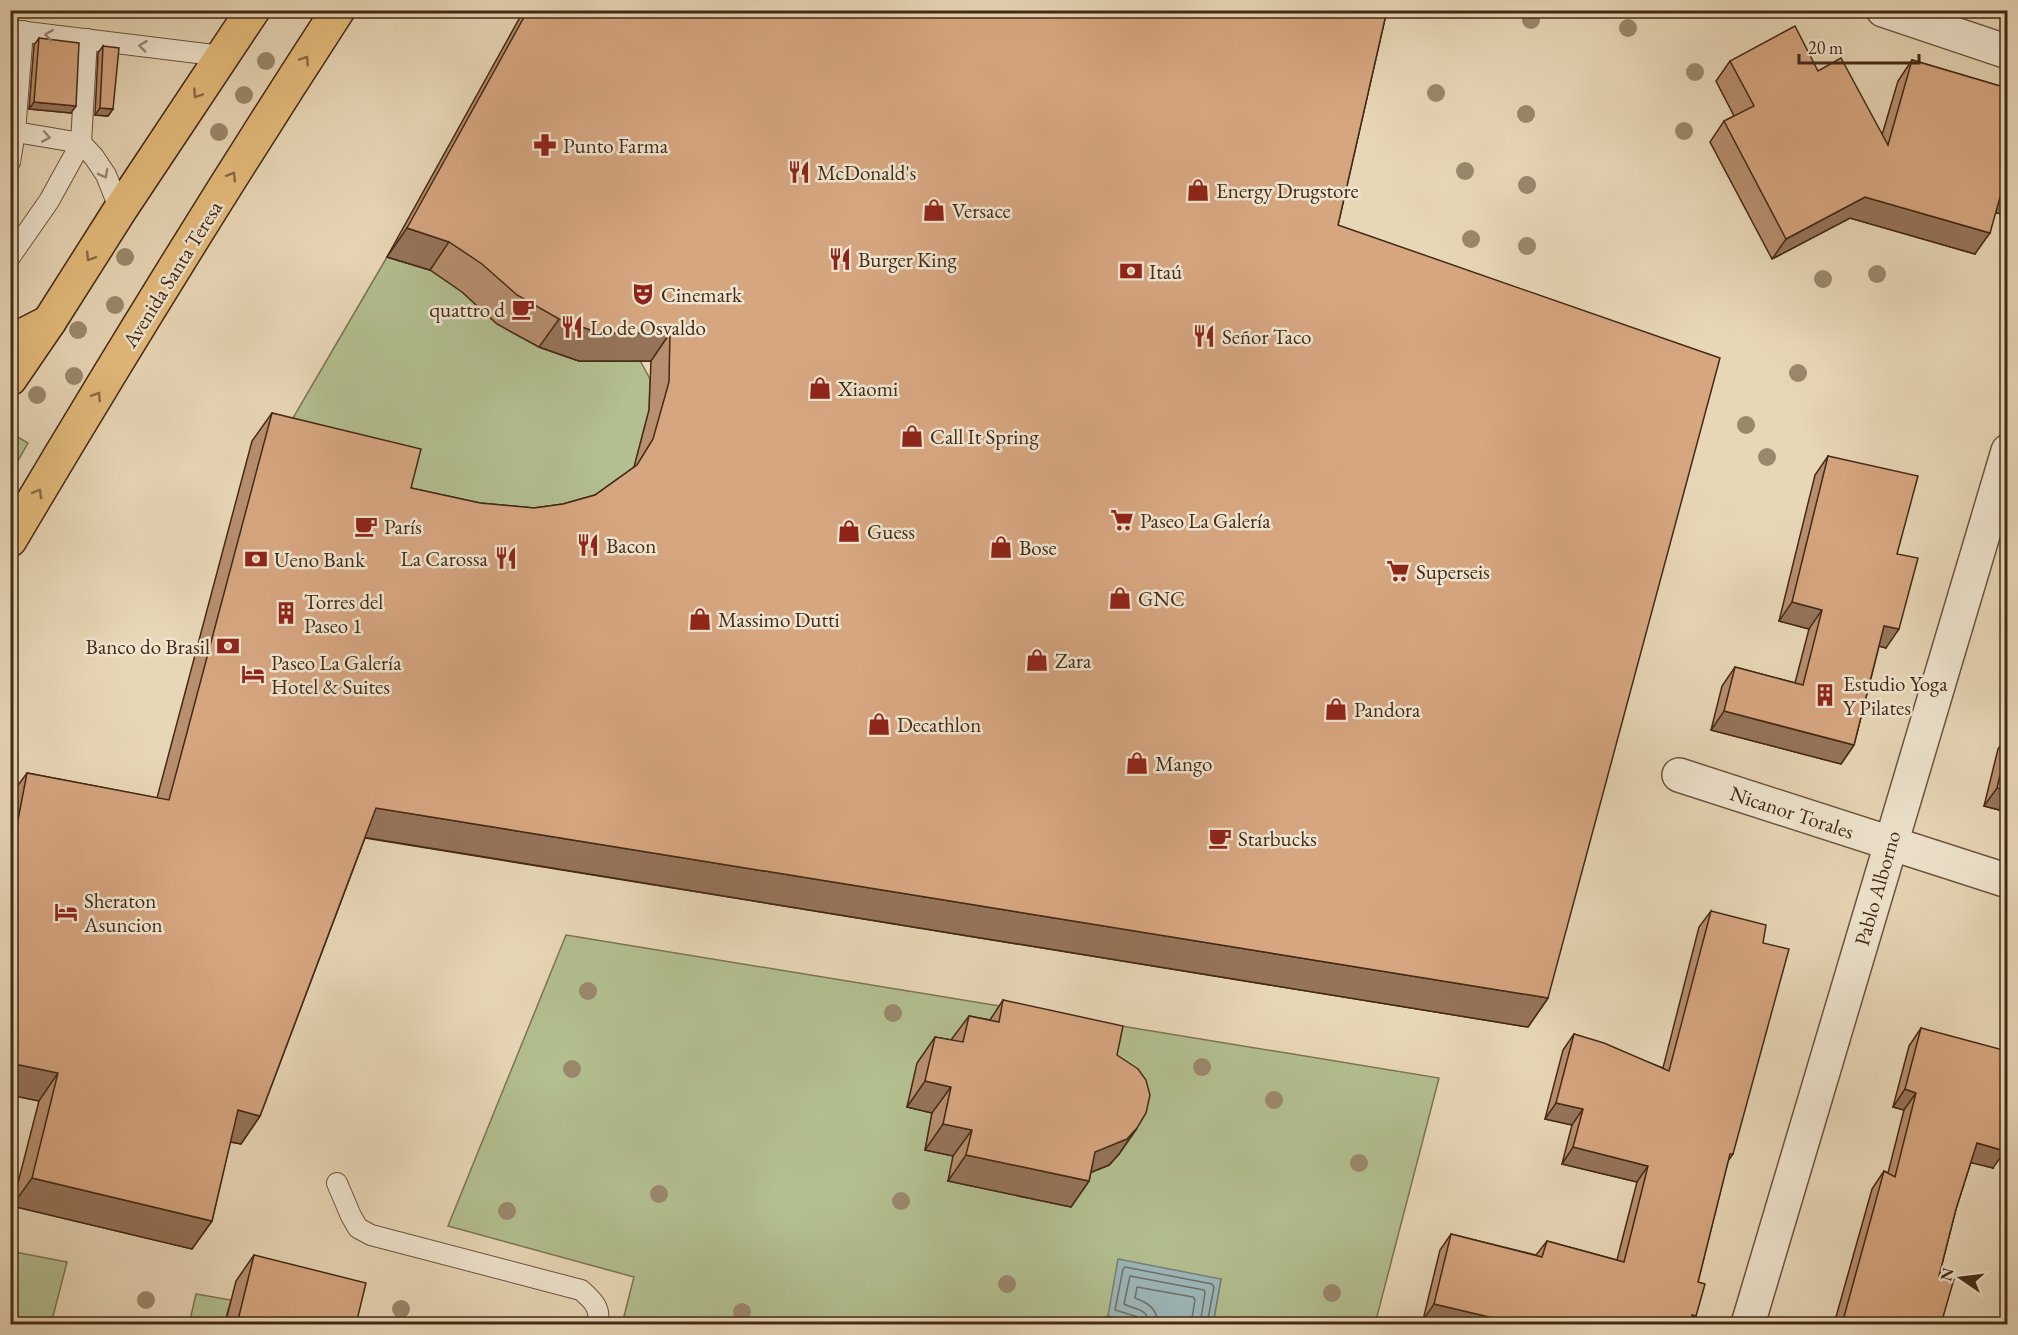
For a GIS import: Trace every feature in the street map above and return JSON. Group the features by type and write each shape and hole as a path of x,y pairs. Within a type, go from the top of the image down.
{"main road":[{"path":"10,379 253,10"},
{"name":"Avenida Santa Teresa","path":"10,540 273,110 338,10"},
{"path":"10,342 49,322"}],"street":[{"path":"1883,10 2007,52"},
{"name":"Pablo Alborno","path":"1748,1324 2007,451"},
{"name":"Nicanor Torales","path":"1679,776 2007,881"}],"lane":[{"path":"10,162 16,31 222,56"},
{"path":"10,256 49,201 81,143 87,39"},
{"path":"13,131 81,143 106,175 120,210"},
{"path":"337,1183 354,1222 371,1235 581,1290 595,1303 599,1318 597,1324"}],"green space":[{"path":"387,257 430,270 462,292 497,324 539,347 579,361 620,361 637,355 650,379 649,410 634,468 543,532 276,447"},
{"path":"16,436 28,443 11,473 11,444"},
{"path":"566,935 1439,1078 1375,1324 1213,1324 1221,1279 1108,1316 1149,1324 989,1324 982,1322 981,1324 622,1324 634,1277 448,1226","holes":["932,1113 1119,1154 1109,1165 1077,1178 925,1150"]},
{"path":"10,1251 67,1262 51,1324 11,1324"},
{"path":"196,1294 231,1300 224,1324 189,1324"}],"water":[{"path":"1118,1259 1221,1279 1213,1324 1149,1324 1108,1316"}],"building":[{"name":"Paseo La Galería","path":"528,10 1387,10 1338,225 1720,358 1548,998 376,808 260,1116 238,1110 212,1221 32,1178 58,1073 10,1063 10,861 27,773 169,800 272,413 421,449 411,488 480,503 534,508 563,504 595,495 637,465 653,439 669,382 670,333 599,333 559,319 517,295 482,264 449,242 407,228"},
{"path":"1795,26 1818,71 1841,58 1888,145 1912,60 2007,88 2007,191 2002,190 1990,233 1865,197 1786,239 1724,121 1754,106 1730,61"},
{"path":"10,32 15,35 10,93"},
{"path":"39,38 79,43 76,106 34,102"},
{"path":"103,46 119,48 113,109 100,108"},
{"path":"1828,456 1918,476 1897,554 1918,558 1899,629 1884,626 1854,745 1724,711 1735,667 1803,685 1822,610 1792,602"},
{"path":"2007,746 2007,790 1997,788"},
{"path":"1711,911 1766,925 1763,943 1789,949 1733,1154 1730,1154 1698,1282 1705,1284 1696,1316 1692,1315 1690,1324 1519,1324 1434,1304 1451,1234 1542,1257 1547,1241 1624,1262 1648,1166 1573,1147 1583,1109 1556,1103 1574,1034 1604,1043 1669,1071"},
{"path":"1003,1000 1123,1026 1117,1055 1138,1069 1146,1080 1150,1095 1146,1113 1127,1139 1095,1152 1089,1181 966,1155 972,1130 943,1124 951,1087 925,1081 935,1037 963,1042 969,1016 999,1022"},
{"path":"1921,1028 2007,1051 2007,1143 2005,1151 1977,1143 1956,1209 1939,1276 1954,1279 1941,1324 1842,1324 1884,1171 1895,1177 1916,1093 1905,1089"},
{"path":"254,1255 366,1283 356,1324 237,1324"}],"place":[{"name":"Punto Farma","path":"545,145"},
{"name":"McDonald's","path":"799,172"},
{"name":"Energy Drugstore","path":"1198,190"},
{"name":"Versace","path":"934,210"},
{"name":"Burger King","path":"840,259"},
{"name":"Itaú","path":"1131,271"},
{"name":"Cinemark","path":"643,294"},
{"name":"quattro d","path":"523,309"},
{"name":"Lo de Osvaldo","path":"572,327"},
{"name":"Señor Taco","path":"1204,336"},
{"name":"Xiaomi","path":"820,388"},
{"name":"Call It Spring","path":"912,436"},
{"name":"Paseo La Galería","path":"1122,520"},
{"name":"París","path":"366,526"},
{"name":"Guess","path":"849,531"},
{"name":"Bacon","path":"588,545"},
{"name":"Bose","path":"1001,547"},
{"name":"La Carossa","path":"506,558"},
{"name":"Ueno Bank","path":"256,559"},
{"name":"Superseis","path":"1398,571"},
{"name":"GNC","path":"1120,598"},
{"name":"Torres del Paseo 1","path":"286,613"},
{"name":"Massimo Dutti","path":"700,619"},
{"name":"Banco do Brasil","path":"228,646"},
{"name":"Zara","path":"1037,660"},
{"name":"Paseo La Galería Hotel & Suites","path":"253,674"},
{"name":"Estudio Yoga Y Pilates","path":"1825,695"},
{"name":"Pandora","path":"1336,709"},
{"name":"Decathlon","path":"879,724"},
{"name":"Mango","path":"1137,763"},
{"name":"Starbucks","path":"1220,838"},
{"name":"Sheraton Asuncion","path":"66,912"}]}
